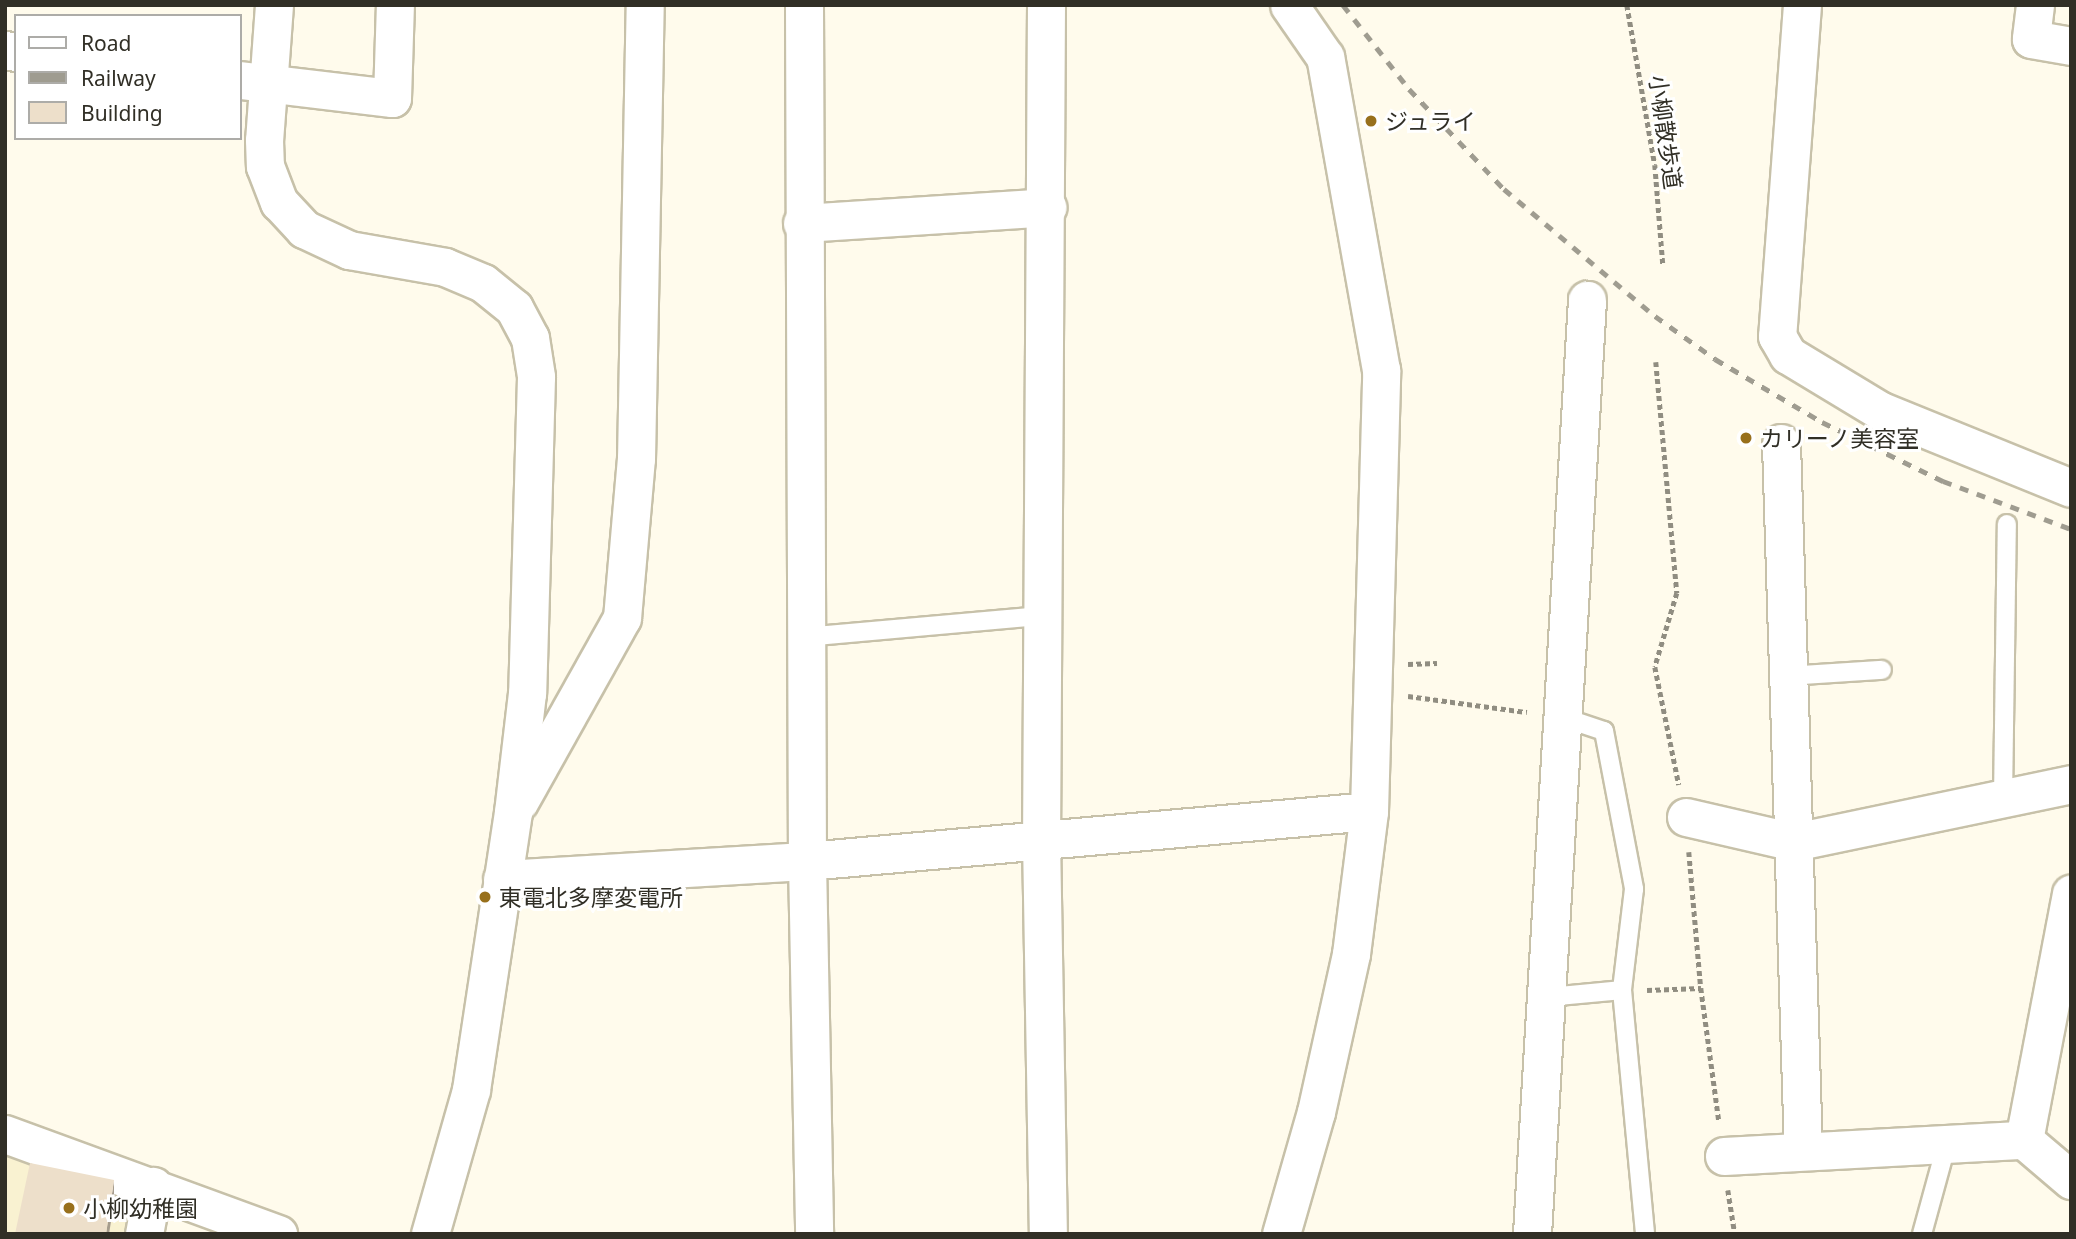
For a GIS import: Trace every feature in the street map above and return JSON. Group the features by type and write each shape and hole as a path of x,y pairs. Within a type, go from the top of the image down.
{"street":[{"path":"274,5 253,82 265,166 279,202 304,229 349,250 445,267 483,283 514,308 530,338 536,377 527,693 513,812 471,1090 430,1234"},
{"path":"253,82 392,98 395,5"},
{"path":"513,812 554,746 622,618 636,459 645,5"},
{"path":"804,5 802,223 805,637 814,1234"},
{"path":"1046,5 1047,207 1041,615 1041,839 1048,1234"},
{"path":"1281,1234 1316,1112 1351,954 1368,811 1381,370 1325,57 1289,5"},
{"path":"1802,5 1777,336 1788,355 1879,410 2071,488"},
{"path":"2035,5 2031,39 2071,46"},
{"path":"802,223 1047,207"},
{"path":"1532,1234 1565,718 1587,300"},
{"path":"1781,443 1803,1150"},
{"path":"1686,817 1794,842 2071,784"},
{"path":"502,879 807,861 1368,811"},
{"path":"2024,1140 2071,892"},
{"path":"5,1134 153,1186 272,1233"},
{"path":"1724,1156 2024,1140 2071,1180"},
{"path":"144,1234 153,1186"}],"lane":[{"path":"2003,799 2007,524"},
{"path":"805,637 1041,615"},
{"path":"1788,676 1882,670"},
{"path":"1565,718 1604,731 1634,889 1622,990 1645,1234"},
{"path":"1548,997 1622,990"},
{"path":"1922,1234 1946,1146"}],"path":[{"name":"小柳散歩道","path":"1627,5 1655,165 1663,264"},
{"path":"1372,691 1565,718"},
{"path":"1622,990 1701,988"}],"shaded area":[{"name":"小柳幼稚園","path":"5,1138 138,1181 127,1234 5,1234"}],"building":[{"name":"小柳幼稚園","path":"30,1163 114,1180 106,1234 15,1234"}],"railway":[{"path":"1343,5 1409,89 1504,189 1655,316 1715,359 1822,422 1943,481 2071,529"}],"place":[{"name":"ジュライ","path":"1371,121"},
{"name":"カリーノ美容室","path":"1746,438"},
{"name":"東電北多摩変電所","path":"485,897"},
{"name":"小柳幼稚園","path":"69,1208"}]}
